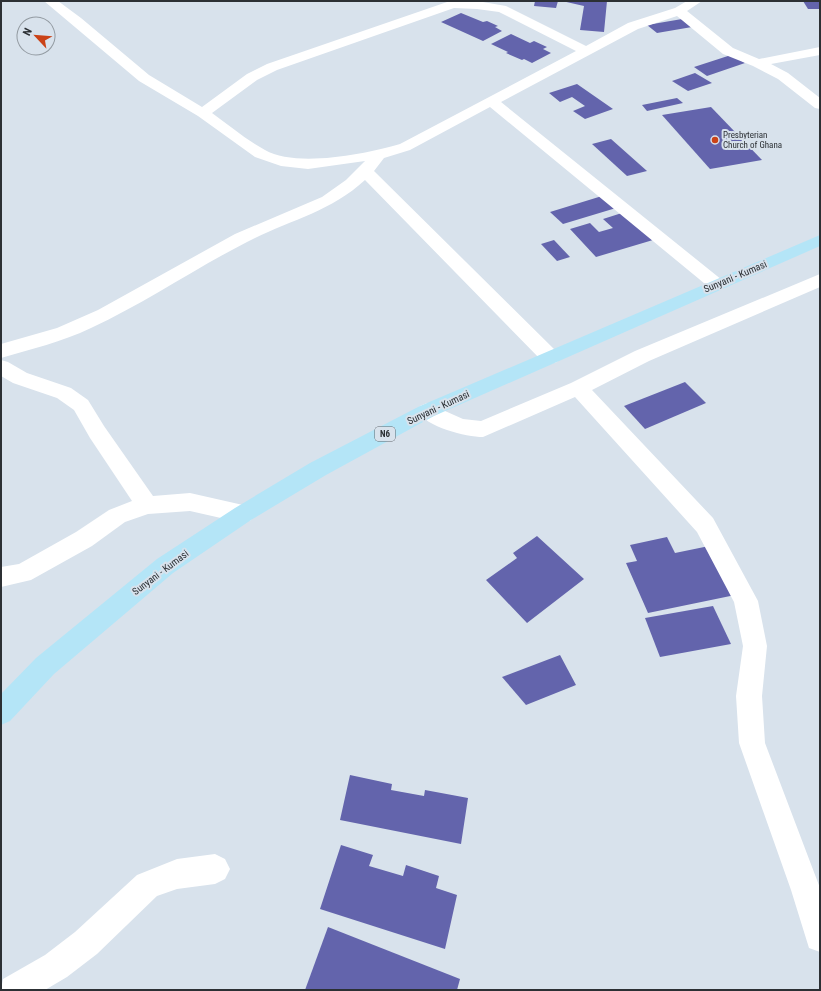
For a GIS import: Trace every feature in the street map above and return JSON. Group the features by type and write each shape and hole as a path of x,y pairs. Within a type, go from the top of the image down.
{"main road":[{"name":"Sunyani - Kumasi","path":"1,712 45,666 165,566 243,514 318,469 427,411 820,240"}],"street":[{"path":"50,1 77,21 144,78 203,113 260,154 282,161 308,164 379,155 405,147 633,26 679,11 696,1"},
{"path":"203,113 252,77 272,67 453,4 477,5 502,9 586,51"},
{"path":"679,11 728,51 758,63 783,76 820,105"},
{"path":"758,63 820,51"},
{"path":"491,101 716,284"},
{"path":"1,351 37,341 84,324 192,267 243,238 321,204 346,188 366,172 379,155"},
{"path":"366,172 550,357"},
{"path":"427,411 460,427 472,430 483,429 578,388 642,356 820,280"},
{"path":"1,367 20,378 64,393 81,405 97,432 147,505"},
{"path":"578,388 705,525 746,600 755,646 749,696 752,743 806,890 820,937"},
{"path":"1,577 23,573 84,539 116,516 147,505 190,502 243,514"},
{"path":"14,990 56,966 86,943 147,885 177,874 215,869"}],"building":[{"path":"535,1 558,1 556,8 534,6"},
{"path":"562,1 607,1 604,32 580,30 584,6"},
{"path":"803,1 820,1 820,9 808,9"},
{"path":"461,13 483,22 487,21 498,26 495,27 502,31 483,41 441,22"},
{"path":"682,19 692,27 657,33 647,25"},
{"path":"511,34 530,43 534,41 547,47 543,49 551,53 532,63 506,53 508,52 491,44"},
{"path":"731,55 745,63 707,76 694,67"},
{"path":"695,73 712,83 688,91 672,81"},
{"path":"577,84 613,109 585,119 573,111 585,106 572,97 560,102 549,93"},
{"path":"677,98 683,103 647,111 642,105"},
{"path":"711,107 762,160 710,169 662,115"},
{"path":"611,139 647,171 627,176 592,144"},
{"path":"602,196 616,208 563,224 550,212"},
{"path":"625,212 653,240 596,257 570,229 590,223 599,232 613,228 603,219"},
{"path":"554,240 570,257 557,261 541,244"},
{"path":"685,382 706,403 645,429 624,406"},
{"path":"537,536 584,579 527,623 486,580 517,558 513,553"},
{"path":"667,537 675,553 714,545 740,594 648,613 626,563 637,561 630,545"},
{"path":"713,606 731,644 660,657 645,618"},
{"path":"560,655 576,685 526,705 502,677"},
{"path":"350,775 392,784 391,790 424,796 425,790 468,798 461,844 340,820"},
{"path":"341,845 373,855 369,866 403,876 406,865 439,876 436,888 457,895 445,949 320,909"},
{"path":"328,927 460,979 457,990 305,990"}],"place":[{"name":"Presbyterian Church of Ghana","path":"715,140"}]}
